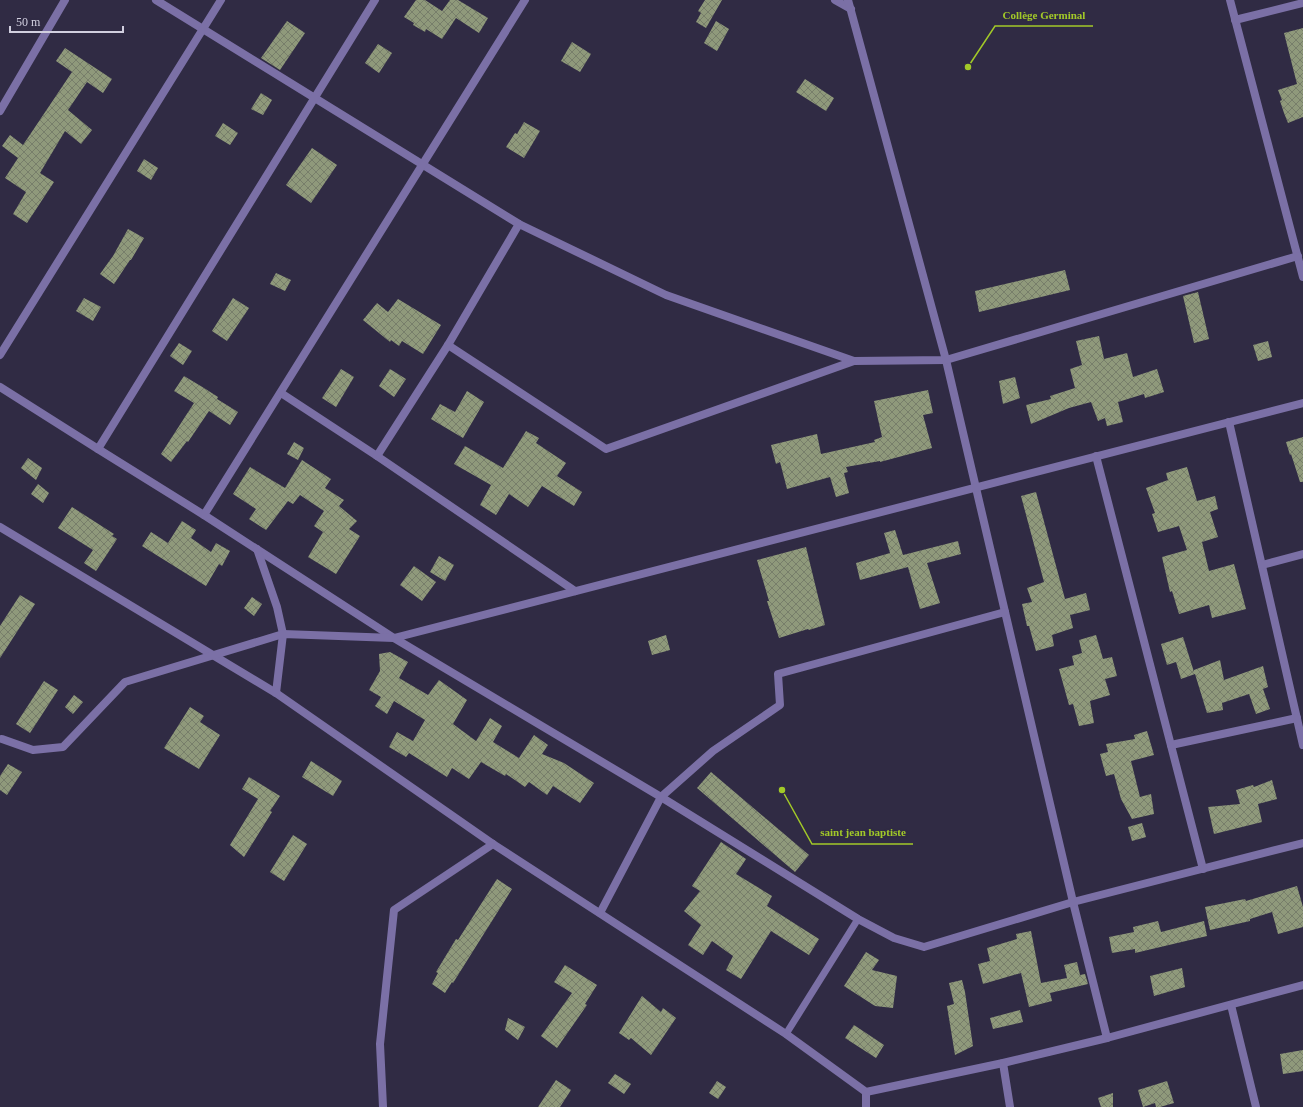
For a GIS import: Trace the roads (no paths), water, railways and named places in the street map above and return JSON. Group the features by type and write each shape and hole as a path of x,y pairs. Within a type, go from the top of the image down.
{"street":[{"path":"0,111 65,0"},
{"path":"156,0 519,224 666,295 854,360 946,360 1298,256"},
{"path":"0,355 221,0"},
{"path":"98,450 375,0"},
{"path":"204,515 524,0"},
{"path":"835,0 850,10"},
{"path":"848,0 946,360 1073,902 1107,1038"},
{"path":"1230,0 1303,277"},
{"path":"1235,20 1303,3"},
{"path":"377,456 448,345 519,224"},
{"path":"448,345 606,449 854,360"},
{"path":"0,387 98,450 204,515 394,638 661,797 858,919 894,938 924,947 1073,902 1303,843"},
{"path":"281,393 377,456 575,591"},
{"path":"2,739 33,750 63,747 125,682 166,668 214,656 283,634 394,638 1303,403"},
{"path":"1229,422 1303,745"},
{"path":"1096,456 1202,869"},
{"path":"0,527 276,693 493,844 786,1034 866,1092 1003,1063 1107,1038 1303,985"},
{"path":"257,549 277,607 283,634 276,693"},
{"path":"1262,565 1303,554"},
{"path":"600,913 661,797 713,751 780,705 778,674 1005,612"},
{"path":"1171,745 1297,718"},
{"path":"383,1107 380,1044 394,910 493,844"},
{"path":"1231,1004 1256,1107"},
{"path":"1003,1063 1010,1107"},
{"path":"866,1092 866,1107"}],"lane":[{"path":"786,1034 858,919"}],"place":[{"name":"Collège Germinal","path":"968,67"},
{"name":"saint jean baptiste","path":"782,790"}]}
